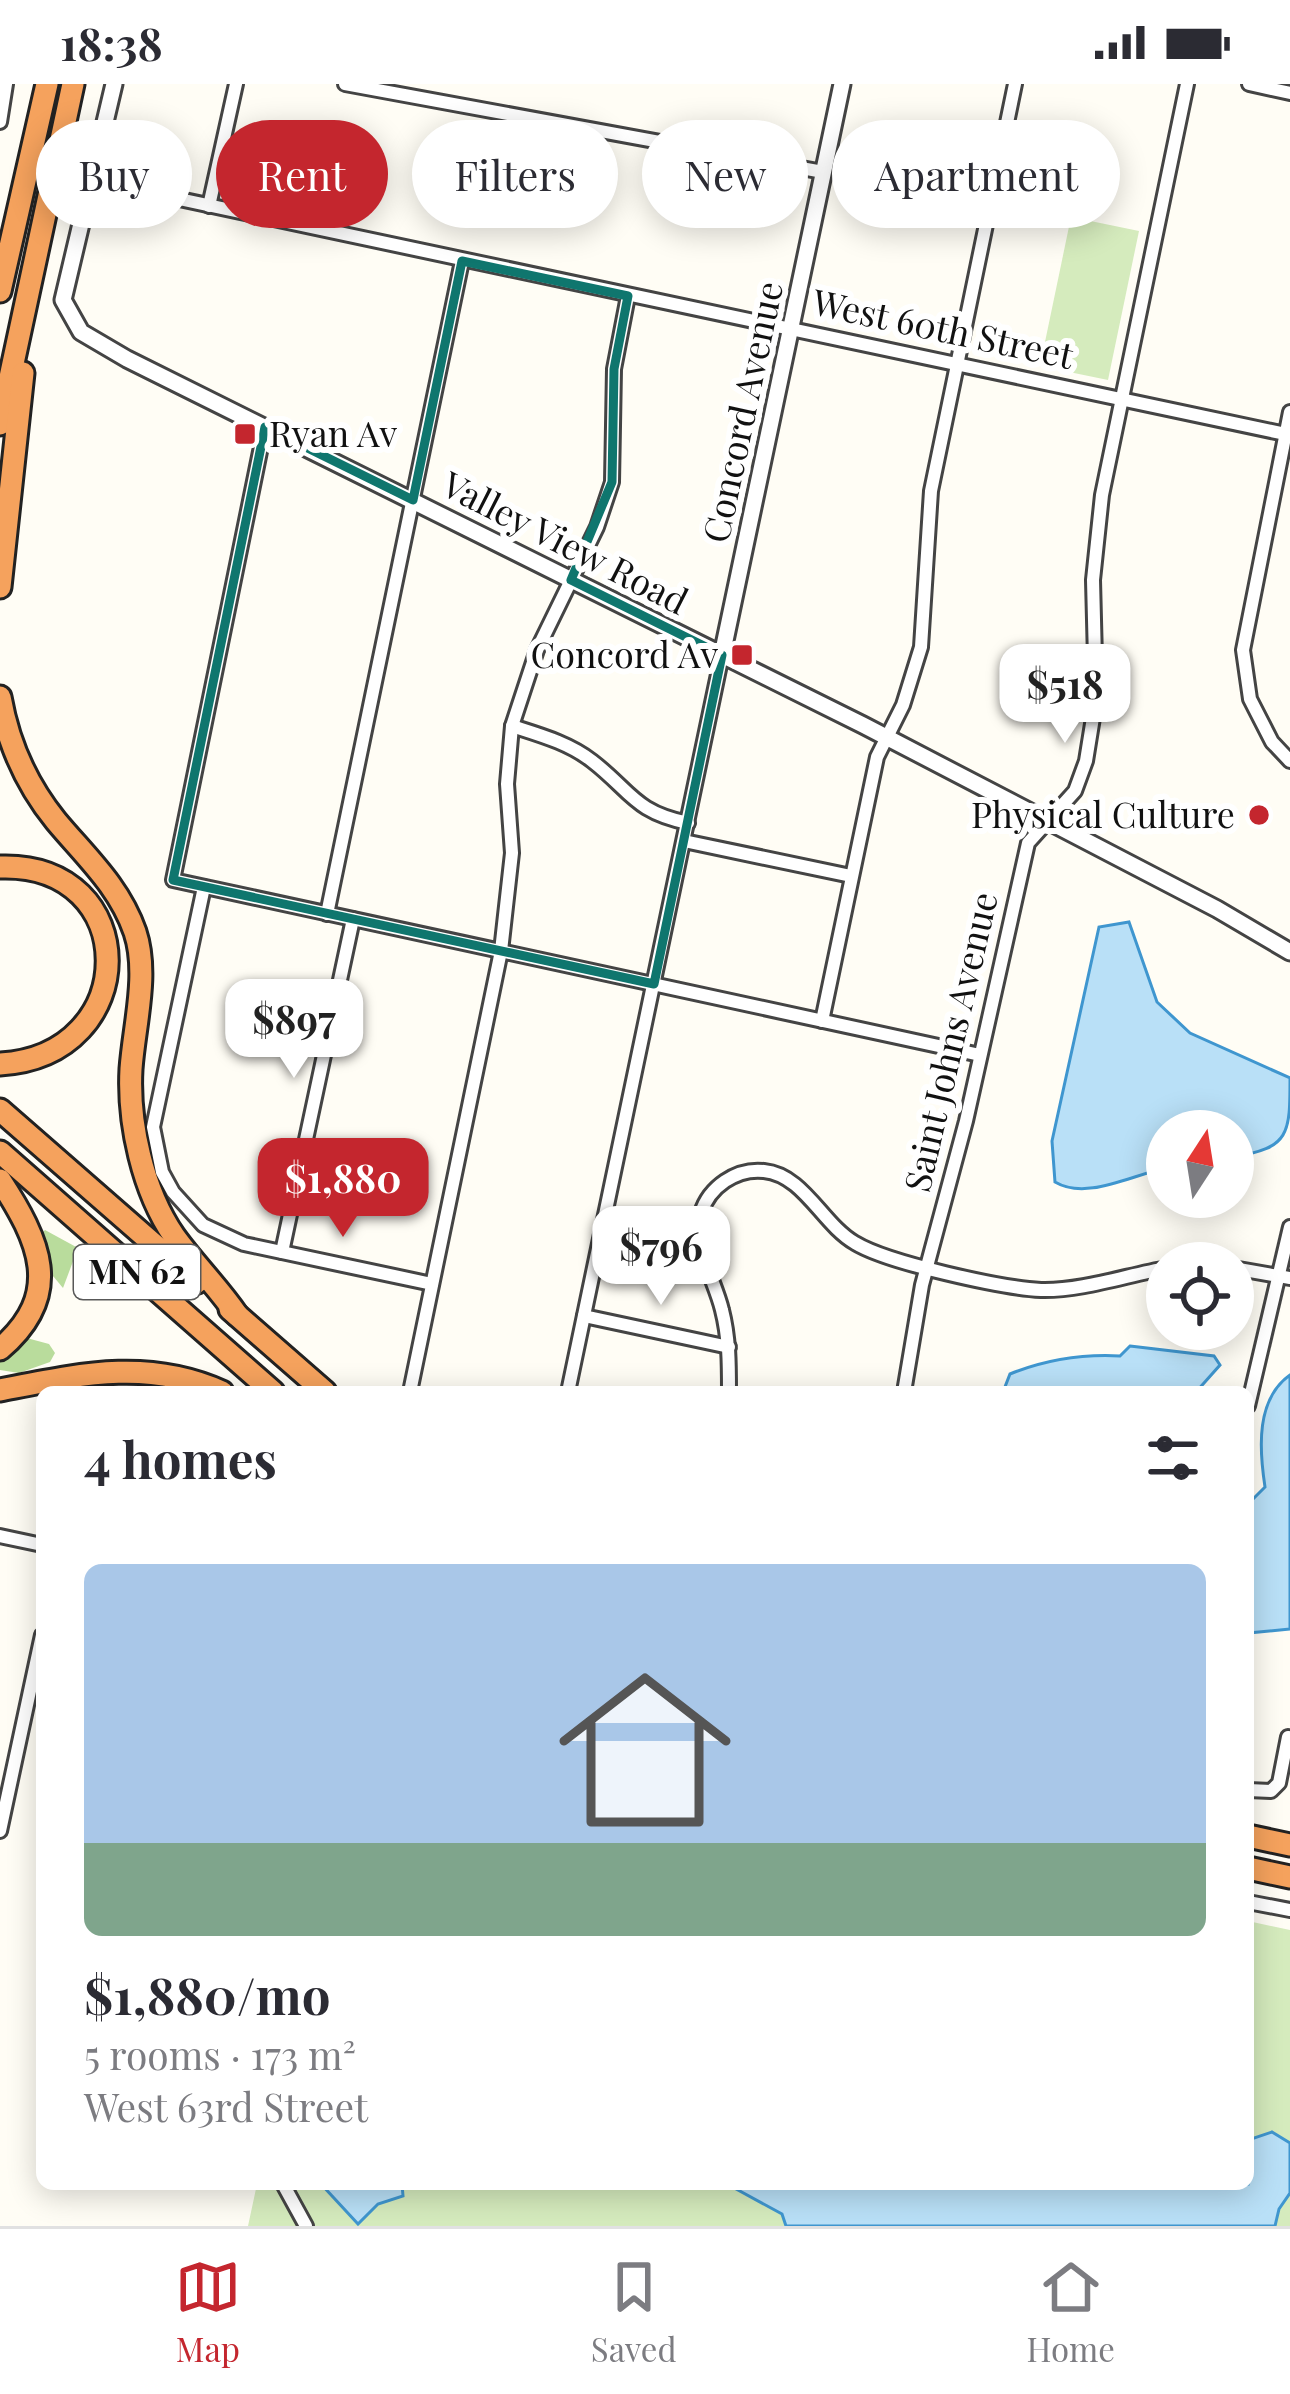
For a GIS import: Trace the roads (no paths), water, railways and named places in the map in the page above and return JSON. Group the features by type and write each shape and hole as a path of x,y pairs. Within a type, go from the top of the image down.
{"highway":[{"path":"0,291 47,84"},
{"path":"0,424 73,84"},
{"path":"0,246 14,224"},
{"path":"0,587 37,243"},
{"path":"0,697 26,776 54,819 112,885 134,928 140,956 131,1092 143,1164 172,1233 238,1315"},
{"path":"0,867 32,868 63,880 95,915 109,955 104,995 76,1035 32,1059 0,1064"},
{"name":"MN 62","path":"0,1110 318,1386"},
{"name":"MN 62","path":"0,1152 266,1386"},
{"path":"0,1180 34,1239 40,1282 27,1320 0,1348"},
{"path":"0,1390 129,1370 206,1386"},
{"path":"1254,1837 1290,1845"},
{"path":"1254,1869 1290,1877"}],"street":[{"path":"0,122 6,84"},
{"name":"Valley View Road","path":"105,120 114,84"},
{"path":"209,206 236,84"},
{"path":"346,84 393,89 823,172"},
{"name":"Concord Avenue","path":"684,841 842,84"},
{"path":"822,1021 877,757 903,705 921,647 928,514 1015,84"},
{"name":"Saint Johns Avenue","path":"905,1386 926,1268 1028,843 1075,791 1093,730 1096,538 1186,84"},
{"path":"1249,84 1290,93"},
{"name":"West 60th Street","path":"192,202 1288,435"},
{"name":"Valley View Road","path":"79,228 63,300 74,324 128,359 886,738 1217,908 1290,952"},
{"path":"327,914 462,261"},
{"path":"411,1386 501,951 512,853 507,784 512,726 524,682 597,527 612,482 614,369 628,296"},
{"path":"1290,412 1243,650 1250,699 1272,742 1290,761"},
{"path":"266,427 173,880 980,1055"},
{"path":"512,726 569,747 592,761 637,804 688,823"},
{"path":"569,1386 684,841 851,876"},
{"path":"204,887 156,1105 161,1172 186,1210 203,1225 244,1244 432,1284"},
{"path":"282,1252 353,919"},
{"path":"729,1386 722,1310 698,1233 706,1200 731,1177 748,1171 782,1176 796,1185 855,1244 926,1268 1039,1290 1146,1272"},
{"path":"1254,1386 1284,1277 1290,1227"},
{"path":"1254,1272 1284,1277"},
{"path":"584,1316 729,1347"},
{"path":"0,1536 36,1544"},
{"path":"0,1831 36,1663"},
{"path":"1254,1790 1271,1791 1279,1783 1288,1737"},
{"path":"1254,1902 1290,1910"},
{"path":"286,2190 306,2226"}],"water":[{"path":"1129,922 1157,1002 1190,1033 1290,1078 1287,1125 1276,1143 1254,1152 1254,1110 1146,1110 1146,1174 1096,1188 1055,1182 1052,1141 1099,927"},
{"path":"1130,1346 1214,1356 1220,1365 1201,1386 1005,1386 1010,1374 1023,1369 1092,1356 1120,1356"},
{"path":"1290,1375 1290,1629 1254,1632 1254,1498 1265,1487 1262,1425 1279,1385"},
{"path":"1272,2132 1290,2143 1290,2193 1275,2226 786,2226 782,2214 738,2190 1254,2190 1254,2138"},
{"path":"327,2190 402,2190 403,2196 378,2204 358,2224"}],"place":[{"name":"Ryan Av","path":"245,434"},
{"name":"Concord Av","path":"742,655"},
{"name":"Physical Culture","path":"1259,815"}]}
